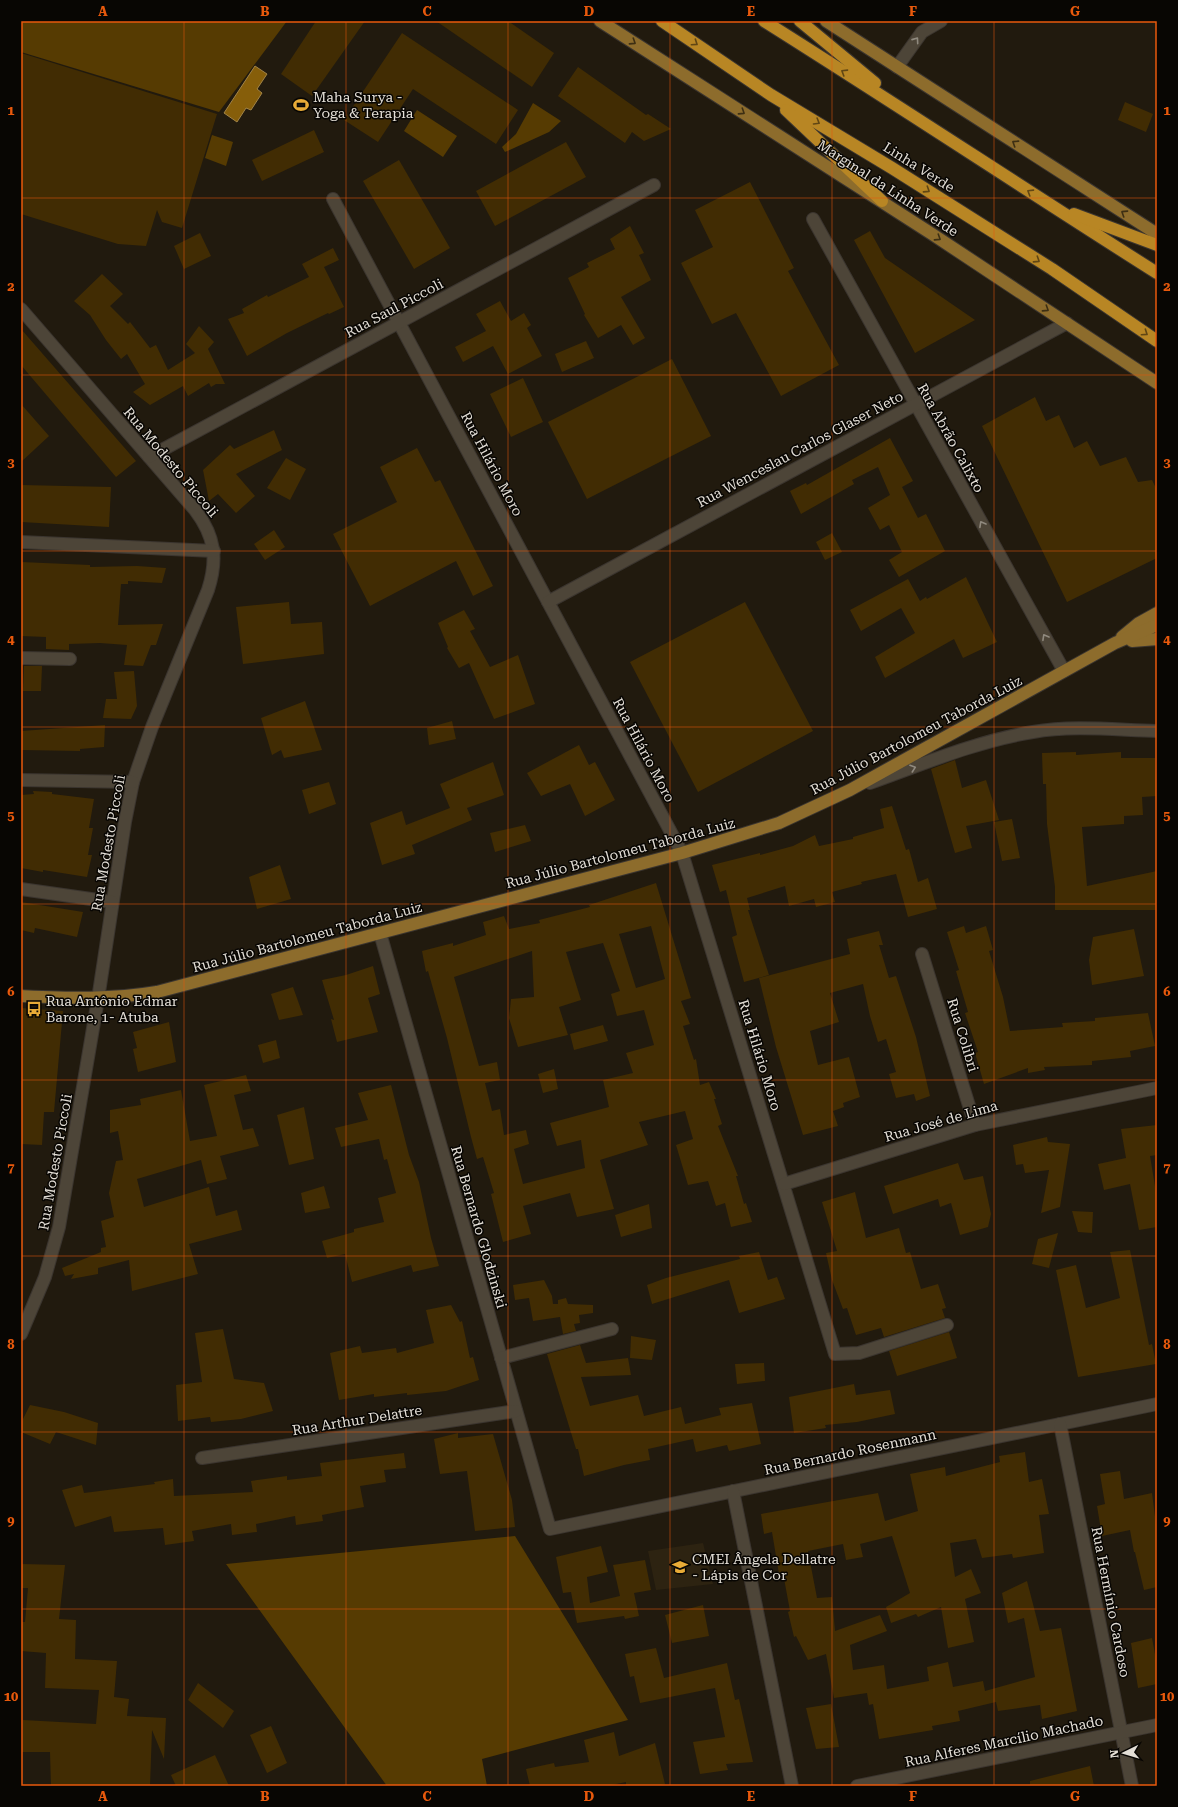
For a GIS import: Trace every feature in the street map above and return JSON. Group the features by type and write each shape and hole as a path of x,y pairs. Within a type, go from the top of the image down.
{"highway":[{"name":"Linha Verde","path":"662,21 771,95 892,168 1052,269 1157,341"},
{"path":"764,21 913,115 1157,274"},
{"path":"800,21 913,115"},
{"path":"771,95 882,201"},
{"path":"1050,205 1157,245"}],"main road":[{"name":"Marginal da Linha Verde","path":"600,21 882,201 1157,383"},
{"path":"826,21 1157,234"},
{"name":"Rua Júlio Bartolomeu Taborda Luiz","path":"1115,643 1139,623 1157,613"},
{"name":"Rua Júlio Bartolomeu Taborda Luiz","path":"21,996 98,999 127,998 157,992 682,853 779,823 850,790 1115,643 1157,625"},
{"path":"1115,643 1157,639"}],"street":[{"path":"897,67 922,32 941,21"},
{"name":"Rua Saul Piccoli","path":"148,457 654,185"},
{"name":"Rua Hilário Moro","path":"333,199 682,853 836,1354 859,1353 947,1325"},
{"name":"Rua Abrão Calixto","path":"812,219 1064,671"},
{"name":"Rua Modesto Piccoli","path":"21,309 202,520 208,531 214,551 212,578 208,590 152,727 134,782 112,902 98,999 54,1250 21,1334"},
{"name":"Rua Wenceslau Carlos Glaser Neto","path":"548,602 1067,323"},
{"path":"21,542 214,551"},
{"path":"21,658 70,659"},
{"path":"850,790 982,744 1033,732 1082,729 1157,731"},
{"path":"21,780 134,782"},
{"path":"21,889 112,902"},
{"name":"Rua Bernardo Glodzinski","path":"380,933 550,1529"},
{"name":"Rua Colibri","path":"922,954 975,1125"},
{"name":"Rua José de Lima","path":"784,1184 975,1125 1157,1088"},
{"path":"501,1358 612,1329"},
{"name":"Rua Bernardo Rosenmann","path":"550,1529 1157,1404"},
{"name":"Rua Arthur Delattre","path":"202,1458 516,1411"},
{"name":"Rua Hermínio Cardoso","path":"1060,1424 1132,1786"},
{"path":"733,1491 792,1786"},
{"name":"Rua Alferes Marcílio Machado","path":"857,1786 1157,1725"}],"shaded area":[{"path":"21,21 287,21 219,112 21,52"},
{"path":"255,66 267,74 257,89 262,93 251,110 246,108 237,122 224,113"},
{"path":"533,103 561,121 549,132 505,152 502,147 516,134"},
{"path":"417,110 457,136 443,157 404,131"},
{"path":"212,135 233,142 226,166 205,158"},
{"path":"515,1536 628,1720 482,1759 487,1786 387,1786 226,1564"},
{"name":"CMEI Ângela Dellatre - Lápis de Cor","path":"703,1543 713,1584 656,1590 648,1551"}],"building":[{"path":"316,21 365,21 312,96 281,74"},
{"path":"436,21 508,21 554,53 532,87"},
{"path":"402,33 518,110 496,144 413,89 378,142 344,120"},
{"path":"21,53 217,114 182,228 162,222 157,210 146,246 118,244 21,214"},
{"path":"578,67 646,115 648,114 671,129 644,141 632,132 625,143 558,96"},
{"path":"1125,102 1153,114 1146,132 1118,120"},
{"path":"314,130 324,152 262,181 252,160"},
{"path":"566,142 586,177 495,226 476,191"},
{"path":"399,160 450,248 414,269 363,181"},
{"path":"750,182 794,268 788,271 839,365 781,396 736,313 712,324 681,263 713,247 695,210"},
{"path":"630,226 644,253 639,255 651,280 621,297 645,338 633,345 621,325 598,338 584,315 585,314 568,278 589,267 587,263 615,249 610,239"},
{"path":"870,231 885,258 975,320 915,353 854,240"},
{"path":"200,233 211,256 184,269 174,246"},
{"path":"333,248 339,260 324,267 344,307 287,333 247,356 228,319 244,313 242,309 267,295 268,297 309,277 302,264"},
{"path":"102,274 123,294 110,306 128,324 130,322 150,348 156,345 168,370 195,353 186,344 199,326 214,342 208,349 225,384 216,384 211,387 209,383 188,396 183,386 150,405 133,392 145,384 127,354 121,359 106,340 90,315 74,301"},
{"path":"500,301 511,321 524,313 531,325 527,328 542,356 508,374 493,346 463,362 455,347 486,331 476,314"},
{"path":"21,329 136,461 116,477 21,365"},
{"path":"586,341 594,358 562,372 555,354"},
{"path":"672,359 711,436 587,499 548,422"},
{"path":"523,378 543,422 511,437 490,394"},
{"path":"1035,397 1046,421 1059,415 1074,448 1087,441 1100,466 1126,457 1138,482 1152,480 1157,490 1157,558 1067,602 982,426"},
{"path":"21,404 49,436 21,462"},
{"path":"274,430 282,450 236,474 255,496 236,513 218,494 209,501 203,470 230,445 234,449"},
{"path":"890,438 913,481 902,487 918,518 926,514 945,551 899,577 889,560 902,552 889,525 880,530 868,508 890,495 878,467 852,480 854,484 801,514 790,491 806,483 807,485"},
{"path":"417,448 435,482 440,480 493,586 473,596 456,561 370,606 333,534 397,502 380,467"},
{"path":"286,458 306,469 290,500 267,488"},
{"path":"21,485 111,487 109,527 21,522"},
{"path":"274,530 285,547 265,560 254,544"},
{"path":"832,533 842,552 825,560 816,542"},
{"path":"21,562 90,565 90,567 137,566 166,568 162,583 128,581 128,584 121,584 118,625 163,624 156,645 151,645 143,666 124,665 127,645 100,643 69,644 69,650 46,649 46,637 21,636"},
{"path":"966,577 997,642 963,658 954,639 885,678 875,657 915,633 901,608 861,631 850,610 908,579 920,601 926,597 927,599"},
{"path":"289,602 291,624 322,622 324,654 243,664 236,607"},
{"path":"745,602 813,731 698,792 630,662"},
{"path":"464,610 475,629 470,631 490,667 518,655 535,704 494,719 469,663 459,668 447,648 448,647 438,623"},
{"path":"24,666 42,666 41,691 23,691"},
{"path":"134,671 137,706 131,719 103,718 106,699 117,699 114,672"},
{"path":"305,701 322,750 284,758 281,750 272,755 261,718"},
{"path":"452,721 456,739 429,745 427,728"},
{"path":"105,725 104,747 80,749 80,751 21,750 21,731"},
{"path":"579,745 589,765 595,762 615,800 585,816 570,784 541,796 527,773"},
{"path":"1076,752 1076,755 1121,752 1121,758 1155,758 1157,796 1142,797 1143,815 1124,816 1124,824 1082,827 1087,886 1157,871 1157,910 1055,910 1055,887 1047,824 1046,784 1043,784 1042,753"},
{"path":"955,760 962,788 986,780 999,820 966,826 972,848 955,853 931,769"},
{"path":"493,762 504,795 467,808 472,820 412,845 415,854 382,865 370,823 402,811 406,825 450,808 440,784"},
{"path":"329,782 336,804 309,814 302,790"},
{"path":"33,791 52,792 52,794 94,799 89,828 93,828 88,855 92,855 87,877 21,868 21,795 34,794"},
{"path":"892,806 906,850 909,849 918,882 928,878 937,909 908,917 896,874 861,882 862,884 832,892 835,902 816,907 814,899 789,906 785,886 747,898 750,910 748,910 769,975 744,982 732,937 737,935 726,890 720,892 712,865 760,853 760,855 793,846 815,835 819,846 853,839 853,837 884,828 880,809"},
{"path":"1012,819 1020,858 1002,861 994,822"},
{"path":"525,825 531,841 495,852 490,833"},
{"path":"280,865 291,899 257,909 249,877"},
{"path":"656,883 691,998 681,1001 690,1024 683,1026 694,1060 696,1059 700,1085 709,1082 716,1099 714,1099 722,1124 718,1126 738,1176 736,1176 744,1204 746,1203 752,1222 731,1227 725,1203 716,1206 708,1181 688,1185 676,1145 693,1139 685,1111 639,1122 648,1145 600,1160 614,1209 577,1217 570,1193 523,1206 531,1234 503,1242 491,1194 494,1193 483,1157 477,1159 447,1038 428,971 426,972 422,951 453,943 453,946 486,935 483,922 504,916 509,929 540,923 539,920 590,907 589,905","holes":["651,926 665,979 636,988 619,934","603,943 620,991 611,994 617,1016 644,1010 654,1045 626,1053 633,1073 603,1080 609,1107 550,1123 557,1146 581,1140 585,1168 523,1184 514,1149 529,1144 526,1130 504,1135 500,1109 492,1111 485,1083 500,1080 497,1062 479,1066 454,977 532,951 534,997 511,999 509,1018 518,1047 568,1035 559,1007 581,1000 566,952"]},
{"path":"21,902 83,912 77,937 35,928 34,933 21,930"},
{"path":"964,926 966,933 986,926 993,950 989,951 1003,997 1010,1031 1063,1027 1062,1023 1095,1021 1095,1018 1148,1013 1155,1046 1130,1051 1131,1057 1092,1061 1092,1065 1044,1067 1045,1070 1028,1073 1028,1068 984,1084 975,1053 978,1052 965,1013 968,1012 956,971 959,970 947,932"},
{"path":"1134,929 1144,976 1092,985 1089,960 1093,937"},
{"path":"879,931 883,945 879,945 889,978 896,976 916,1037 930,1096 916,1101 914,1094 896,1098 889,1074 896,1072 886,1039 878,1042 870,1016 863,984 830,993 839,1022 810,1031 818,1065 849,1057 860,1097 843,1103 844,1107 833,1111 838,1126 803,1135 776,1047 759,978 850,954 847,939"},
{"path":"373,966 380,994 368,998 378,1032 337,1042 331,1019 334,1020 322,980 346,975"},
{"path":"293,987 303,1015 279,1020 271,994"},
{"path":"21,1008 63,1011 54,1112 44,1112 42,1145 21,1144"},
{"path":"169,1022 176,1062 138,1072 133,1049 137,1048 133,1032"},
{"path":"603,1025 608,1041 574,1050 570,1034"},
{"path":"276,1040 280,1058 263,1063 258,1045"},
{"path":"554,1069 558,1089 543,1093 538,1074"},
{"path":"246,1075 251,1091 234,1095 243,1130 253,1128 259,1146 220,1156 227,1179 207,1184 201,1160 137,1179 144,1207 209,1187 216,1216 237,1210 242,1230 189,1244 198,1274 132,1291 129,1260 98,1268 98,1274 71,1279 74,1274 65,1276 62,1268 101,1252 101,1248 106,1247 101,1221 114,1217 109,1193 116,1161 123,1160 118,1131 110,1133 110,1110 141,1105 140,1099 181,1090 190,1141 217,1136 204,1085"},
{"path":"391,1085 409,1155 419,1182 431,1238 439,1266 413,1272 411,1265 352,1282 345,1254 327,1258 322,1241 354,1232 354,1229 384,1222 378,1198 396,1193 387,1159 384,1160 379,1139 341,1147 335,1128 368,1120 358,1093"},
{"path":"304,1107 314,1159 289,1165 277,1115"},
{"path":"1157,1125 1157,1155 1150,1156 1157,1198 1157,1227 1139,1230 1130,1184 1104,1190 1098,1164 1126,1158 1121,1129"},
{"path":"1047,1137 1048,1142 1070,1144 1060,1207 1041,1213 1049,1170 1025,1173 1023,1164 1016,1165 1013,1145"},
{"path":"958,1163 964,1180 983,1176 991,1214 988,1227 960,1235 951,1203 940,1207 938,1199 893,1214 884,1186"},
{"path":"324,1186 330,1208 305,1213 301,1193"},
{"path":"855,1192 866,1238 899,1228 906,1253 910,1252 921,1289 938,1284 946,1308 942,1309 945,1318 884,1337 881,1328 856,1335 847,1308 843,1309 832,1280 826,1253 837,1251 822,1202"},
{"path":"649,1204 652,1228 621,1237 615,1215"},
{"path":"1072,1211 1093,1212 1092,1233 1078,1232"},
{"path":"1058,1233 1049,1268 1032,1264 1038,1239"},
{"path":"1130,1250 1149,1345 1152,1344 1156,1364 1078,1377 1056,1270 1076,1265 1086,1308 1120,1298 1110,1252"},
{"path":"759,1252 768,1280 777,1277 785,1299 739,1313 729,1280 652,1304 647,1285 666,1278 740,1259 739,1256"},
{"path":"544,1280 552,1296 553,1304 558,1304 558,1300 566,1298 568,1304 593,1305 593,1313 579,1315 580,1323 574,1324 576,1331 563,1334 560,1317 533,1321 529,1298 515,1300 513,1285"},
{"path":"451,1305 460,1322 462,1321 470,1358 473,1357 479,1380 446,1391 407,1395 407,1393 374,1397 374,1394 339,1400 330,1353 360,1346 362,1353 396,1348 397,1353 434,1343 426,1310"},
{"path":"223,1329 234,1379 264,1383 273,1411 241,1419 211,1422 210,1417 178,1421 176,1385 202,1382 195,1333"},
{"path":"949,1332 957,1358 897,1376 889,1351"},
{"path":"631,1336 656,1340 652,1360 630,1358"},
{"path":"580,1345 586,1363 628,1358 631,1375 581,1377 590,1406 638,1395 644,1416 681,1407 685,1424 721,1415 719,1408 752,1403 761,1444 729,1451 727,1445 696,1452 693,1439 648,1449 650,1460 624,1465 584,1476 578,1449 576,1449 547,1354"},
{"path":"764,1363 765,1381 737,1384 735,1364"},
{"path":"854,1384 856,1395 890,1390 895,1414 857,1422 825,1425 826,1428 794,1433 789,1397"},
{"path":"30,1405 64,1412 98,1423 96,1445 56,1432 50,1444 21,1432 21,1423"},
{"path":"458,1433 458,1438 493,1434 512,1500 515,1527 475,1531 467,1471 440,1474 434,1439"},
{"path":"1025,1452 1029,1482 1042,1479 1049,1514 1039,1515 1044,1553 1013,1558 1012,1554 982,1558 976,1539 950,1543 955,1577 971,1569 981,1593 965,1599 974,1642 948,1648 941,1607 918,1617 916,1614 891,1623 886,1607 910,1593 892,1536 860,1544 863,1557 846,1560 843,1544 808,1551 817,1598 832,1597 835,1631 880,1615 887,1631 850,1645 853,1670 884,1665 887,1689 929,1681 927,1667 948,1662 953,1687 983,1681 985,1691 1035,1677 1024,1618 1008,1623 1002,1593 1027,1581 1040,1631 1061,1628 1077,1711 1042,1719 1040,1705 998,1711 996,1702 958,1711 960,1721 932,1726 933,1730 879,1739 873,1704 869,1705 867,1693 834,1698 826,1654 808,1660 796,1636 794,1637 788,1612 790,1611 783,1573 779,1574 772,1532 764,1534 761,1514 878,1493 885,1521 918,1511 910,1474 945,1467 946,1476 1000,1462 999,1456"},
{"path":"404,1453 406,1468 384,1470 386,1482 360,1486 364,1507 322,1515 323,1521 296,1525 295,1516 256,1524 257,1532 232,1535 231,1524 192,1531 194,1541 165,1545 163,1528 114,1532 111,1516 75,1527 62,1490 82,1485 84,1493 155,1484 154,1482 173,1479 174,1496 253,1492 251,1481 287,1476 287,1480 322,1476 320,1463"},
{"path":"1120,1471 1124,1499 1152,1493 1157,1532 1157,1587 1144,1590 1130,1530 1102,1536 1097,1506 1105,1504 1100,1474"},
{"path":"601,1546 608,1572 587,1577 590,1603 620,1596 613,1565 645,1560 651,1590 634,1593 639,1616 625,1619 624,1616 577,1623 571,1592 563,1593 556,1557"},
{"path":"21,1564 65,1565 59,1619 76,1620 75,1659 117,1661 114,1697 129,1699 127,1716 166,1718 164,1759 152,1730 150,1786 51,1786 50,1752 22,1752 23,1720 96,1724 99,1690 45,1688 46,1653 21,1651 21,1622 25,1622 28,1588 21,1588"},
{"path":"703,1605 709,1636 672,1643 665,1615"},
{"path":"1152,1638 1157,1665 1157,1684 1138,1688 1131,1643"},
{"path":"656,1648 664,1678 727,1663 735,1700 739,1699 753,1762 726,1764 728,1770 700,1774 693,1742 725,1737 715,1688 640,1703 634,1676 630,1677 625,1654"},
{"path":"198,1683 234,1711 223,1728 188,1700"},
{"path":"831,1704 839,1747 816,1749 806,1708"},
{"path":"271,1726 287,1763 267,1773 250,1735"},
{"path":"614,1732 619,1756 655,1743 665,1784 658,1786 626,1786 626,1782 607,1786 530,1786 526,1769 554,1763 555,1767 589,1762 584,1740"},
{"path":"215,1755 229,1786 176,1786 171,1775"},
{"path":"1090,1766 1094,1786 1030,1786 1030,1781"}],"place":[{"name":"Maha Surya - Yoga & Terapia","path":"301,105"},
{"name":"Rua Antônio Edmar Barone, 1- Atuba","path":"34,1009"},
{"name":"CMEI Ângela Dellatre - Lápis de Cor","path":"680,1567"}]}
